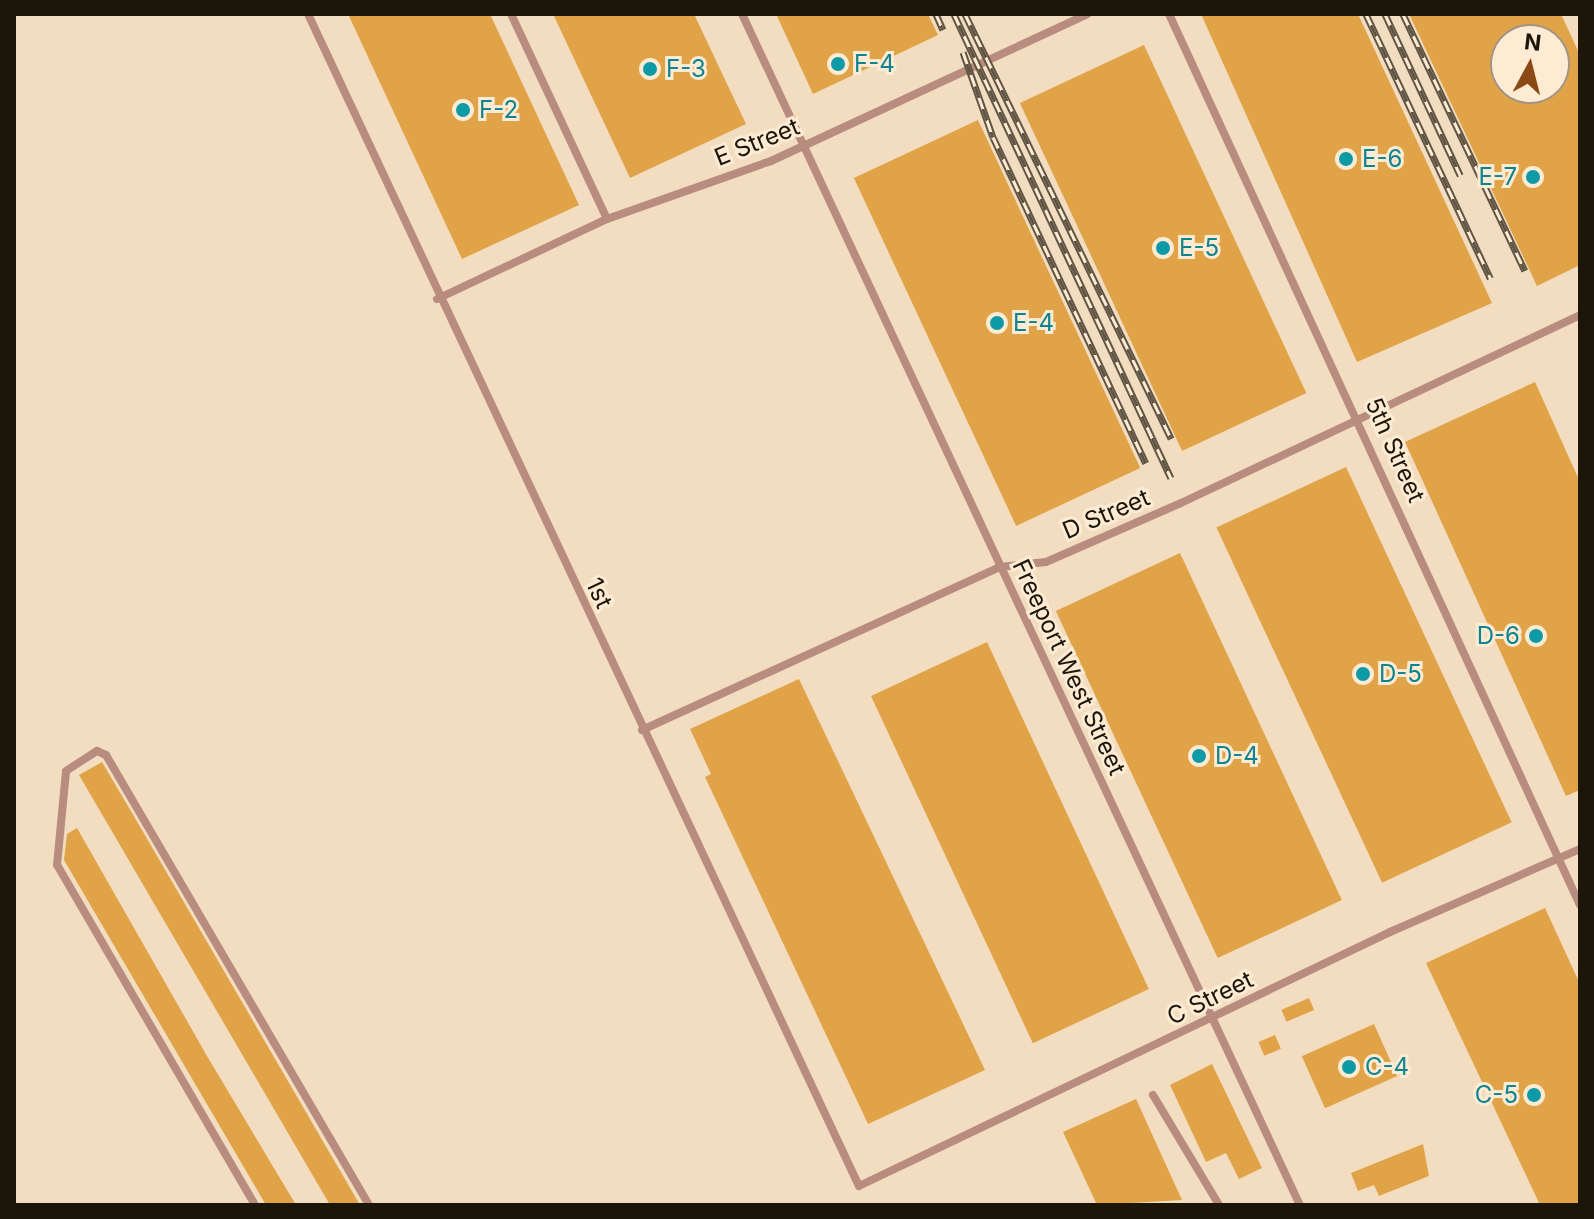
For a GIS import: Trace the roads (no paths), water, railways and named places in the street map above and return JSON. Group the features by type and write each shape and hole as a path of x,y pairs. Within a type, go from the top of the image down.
{"lane":[{"name":"1st","path":"308,14 437,299 859,1186"},
{"path":"511,14 607,219"},
{"name":"Freeport West Street","path":"742,14 1300,1205"},
{"name":"E Street","path":"437,299 607,219 804,145 1088,14"},
{"name":"5th Street","path":"1169,14 1359,420 1580,905"},
{"name":"D Street","path":"642,730 1000,567 1046,562 1359,420 1580,315"},
{"path":"255,1205 57,865 66,771 97,751 106,755 369,1205"},
{"name":"C Street","path":"859,1186 1580,849"},
{"path":"1153,1095 1219,1205"}],"railway":[{"path":"936,14 943,30"},
{"path":"954,14 1171,478"},
{"path":"965,14 1171,439"},
{"path":"1366,14 1490,278"},
{"path":"1385,14 1460,175"},
{"path":"1403,14 1525,271"},
{"path":"963,52 993,137 1146,463"}],"place":[{"name":"F-4","path":"838,64"},
{"name":"F-3","path":"650,69"},
{"name":"F-2","path":"463,110"},
{"name":"E-6","path":"1346,159"},
{"name":"E-7","path":"1533,177"},
{"name":"E-5","path":"1163,248"},
{"name":"E-4","path":"997,323"},
{"name":"D-6","path":"1536,636"},
{"name":"D-5","path":"1363,674"},
{"name":"D-4","path":"1199,756"},
{"name":"C-4","path":"1349,1067"},
{"name":"C-5","path":"1534,1095"}]}
